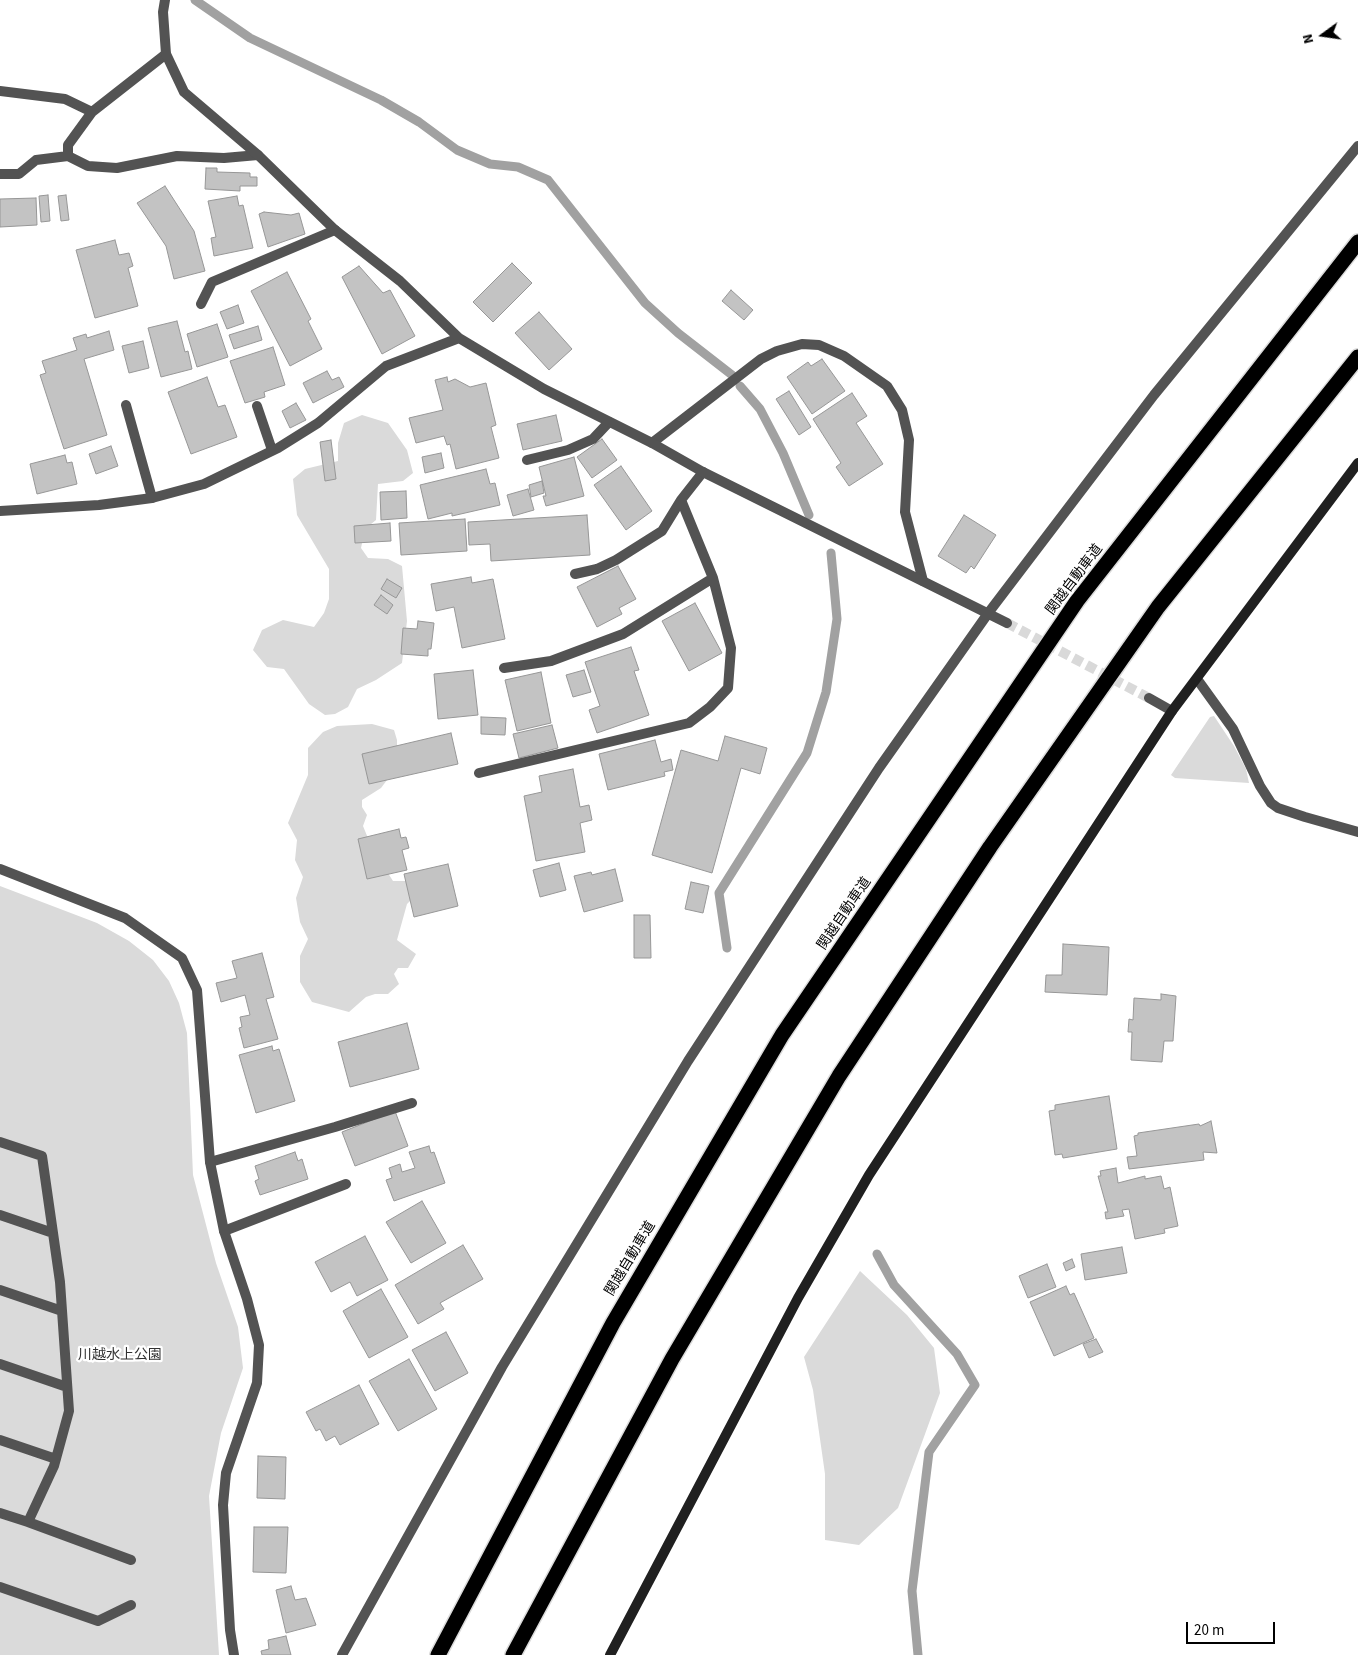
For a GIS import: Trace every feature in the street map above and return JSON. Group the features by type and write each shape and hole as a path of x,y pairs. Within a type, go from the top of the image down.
{"highway":[{"name":"関越自動車道","path":"438,1655 613,1323 782,1035 1077,601 1358,242"},
{"path":"513,1655 672,1359 839,1076 990,847 1158,607 1358,357"}],"street":[{"path":"165,0 163,12 166,54 184,92 258,155 335,230 400,280 459,338 544,389 652,443 703,472 989,612 1007,623"},
{"path":"68,156 68,144 92,112 166,54"},
{"path":"0,91 65,99 92,112"},
{"path":"342,1655 502,1367 688,1061 879,768 989,612 1154,395 1358,146"},
{"path":"0,174 20,174 36,160 68,156 88,166 117,168 177,156 224,158 258,155"},
{"path":"200,304 212,282 335,230"},
{"path":"0,511 99,505 152,498 204,484 272,450 318,423 386,366 459,338"},
{"path":"652,443 761,359 777,351 802,344 819,345 844,356 887,386 902,410 909,440 905,512 923,581"},
{"path":"126,405 152,498"},
{"path":"257,406 266,439 272,450"},
{"path":"527,460 568,450 593,439 609,422"},
{"path":"610,1655 798,1298 869,1175 1172,711 1358,463"},
{"path":"575,574 597,569 610,563 662,531 681,500 703,472"},
{"path":"479,773 689,723 710,707 728,688 731,648 713,578 681,500"},
{"path":"504,668 551,661 623,634 713,578"},
{"path":"1197,679 1232,729 1260,786 1271,803 1278,808 1305,818 1358,832"},
{"path":"1149,698 1172,711"},
{"path":"0,869 125,918 182,958 197,990 210,1162 224,1231 247,1299 259,1345 257,1382 226,1473 223,1505 230,1630 234,1655"},
{"path":"210,1162 335,1127 412,1102"},
{"path":"0,1142 42,1156 60,1282 69,1411 56,1459 28,1522"},
{"path":"224,1231 346,1184"},
{"path":"0,1215 53,1233"},
{"path":"0,1290 62,1312"},
{"path":"0,1364 67,1387"},
{"path":"0,1440 56,1459"},
{"path":"0,1513 131,1560"},
{"path":"0,1587 98,1621 131,1605"}],"green space":[{"path":"362,415 388,423 407,450 413,473 403,481 378,484 376,520 365,529 361,548 368,558 388,559 402,566 407,621 402,663 376,680 357,689 348,707 335,714 325,715 309,704 284,669 267,667 253,650 262,630 283,620 314,627 324,613 329,599 329,569 297,515 293,479 305,469 338,461 338,443 344,423"},
{"path":"1214,716 1234,746 1246,769 1249,783 1175,778 1171,775 1210,717"},
{"path":"372,724 394,730 397,740 397,757 393,772 381,788 362,800 362,807 367,815 363,826 372,848 393,881 416,881 417,894 407,904 397,940 416,954 408,968 398,968 394,974 399,984 388,994 375,994 366,997 349,1012 312,1002 300,982 300,956 308,939 300,922 296,898 303,877 295,860 297,840 288,823 308,775 308,748 323,732 337,726"},
{"name":"川越水上公園","path":"0,886 97,923 129,941 153,960 169,981 179,1003 187,1033 193,1175 216,1263 238,1327 243,1368 221,1433 209,1496 219,1655 0,1655"},
{"path":"860,1271 907,1315 934,1348 940,1393 898,1508 859,1545 825,1540 825,1474 813,1390 804,1357"}],"building":[{"path":"206,168 217,168 217,172 250,173 250,177 257,177 257,186 240,186 240,191 205,189"},
{"path":"165,186 194,231 205,271 174,279 166,246 137,203"},
{"path":"48,195 50,221 41,222 39,196"},
{"path":"66,195 69,220 61,221 58,196"},
{"path":"237,196 239,206 243,205 253,248 214,256 211,238 216,237 208,201"},
{"path":"36,198 37,225 0,227 0,199"},
{"path":"264,212 291,215 299,213 305,234 268,247 259,214"},
{"path":"115,240 119,255 129,253 133,266 128,268 138,306 95,318 76,250"},
{"path":"512,263 532,283 493,322 473,302"},
{"path":"359,266 383,293 390,290 415,336 382,354 342,277"},
{"path":"287,272 311,319 308,321 322,349 290,366 251,291"},
{"path":"731,290 753,310 744,320 722,301"},
{"path":"238,305 244,323 227,329 220,312"},
{"path":"539,312 572,349 549,370 515,333"},
{"path":"177,321 185,352 188,351 192,369 161,377 148,328"},
{"path":"217,324 228,357 197,367 187,334"},
{"path":"258,326 262,340 234,349 229,335"},
{"path":"109,331 114,350 84,359 107,435 64,449 40,375 46,373 42,361 77,350 73,338 86,334 87,338"},
{"path":"143,341 149,368 129,373 122,346"},
{"path":"273,347 285,385 264,392 265,397 245,403 230,361"},
{"path":"822,359 845,391 812,414 787,377 808,362 811,366"},
{"path":"327,371 332,380 339,377 344,387 313,403 303,383"},
{"path":"207,377 218,407 225,405 237,437 191,454 168,392"},
{"path":"447,377 448,382 455,379 470,387 486,383 496,425 491,427 499,458 456,469 450,444 447,445 444,436 416,443 409,418 443,410 435,380"},
{"path":"789,391 811,427 799,435 776,399"},
{"path":"852,393 867,416 856,423 883,464 849,486 836,467 841,463 813,419"},
{"path":"296,403 306,420 290,428 282,411"},
{"path":"556,415 562,441 523,450 517,424"},
{"path":"602,439 617,460 592,478 577,457"},
{"path":"331,440 336,479 325,481 320,442"},
{"path":"111,446 118,466 96,474 89,454"},
{"path":"441,453 444,468 425,473 422,457"},
{"path":"65,455 67,463 72,462 77,484 37,494 30,464"},
{"path":"574,457 584,496 546,506 543,496 546,496 539,467"},
{"path":"621,466 652,511 626,530 594,485"},
{"path":"486,469 490,484 495,483 500,505 452,516 452,513 428,519 420,485"},
{"path":"542,481 544,493 531,497 529,485"},
{"path":"528,489 534,510 513,516 507,495"},
{"path":"406,491 407,518 381,520 380,492"},
{"path":"587,515 590,555 491,561 490,544 469,545 468,522"},
{"path":"964,515 996,535 974,569 971,566 966,573 938,556"},
{"path":"465,519 467,551 401,555 399,523"},
{"path":"390,523 391,541 355,543 354,526"},
{"path":"618,566 636,599 619,608 622,614 597,627 577,587"},
{"path":"471,577 472,583 493,579 505,639 462,648 454,607 436,611 431,584"},
{"path":"387,579 402,588 396,598 381,589"},
{"path":"381,595 393,605 387,614 374,605"},
{"path":"695,603 722,653 689,671 662,621"},
{"path":"418,621 434,623 431,649 428,649 428,656 401,654 403,628 417,629"},
{"path":"631,647 639,670 634,671 649,715 597,733 589,710 600,706 585,662"},
{"path":"473,670 478,715 438,719 434,674"},
{"path":"584,670 591,692 573,697 566,675"},
{"path":"541,672 551,723 517,731 505,680"},
{"path":"481,717 506,718 505,735 481,734"},
{"path":"552,725 558,748 519,758 513,734"},
{"path":"451,733 458,764 369,784 362,754"},
{"path":"725,736 767,748 760,774 741,768 712,873 652,855 681,750 718,761"},
{"path":"655,740 661,762 671,759 673,770 664,772 665,776 608,790 599,754"},
{"path":"573,769 580,807 589,805 592,820 580,823 585,852 536,861 524,796 542,792 539,776"},
{"path":"399,829 401,838 406,837 409,848 402,850 407,870 367,879 358,839"},
{"path":"559,863 566,890 540,897 533,870"},
{"path":"448,864 458,906 414,917 404,874"},
{"path":"615,869 623,901 584,912 574,876 591,872 592,875"},
{"path":"691,882 709,886 703,913 685,909"},
{"path":"634,915 650,915 651,958 634,958"},
{"path":"1063,944 1109,947 1107,995 1045,992 1046,975 1062,975"},
{"path":"262,953 274,997 266,999 278,1039 244,1048 239,1028 242,1027 240,1017 250,1015 245,995 221,1002 216,983 237,978 232,961"},
{"path":"1161,994 1176,996 1173,1041 1164,1041 1162,1062 1131,1060 1132,1032 1128,1032 1129,1019 1133,1020 1134,998 1161,1000"},
{"path":"407,1023 419,1069 350,1087 338,1042"},
{"path":"272,1046 273,1051 279,1049 295,1101 256,1113 239,1055"},
{"path":"1109,1096 1117,1149 1063,1158 1062,1154 1055,1155 1049,1111 1055,1110 1055,1105"},
{"path":"395,1111 408,1146 355,1166 342,1132"},
{"path":"1211,1121 1217,1153 1203,1152 1204,1160 1129,1169 1127,1157 1137,1156 1134,1136 1138,1135 1138,1133 1199,1124 1200,1126"},
{"path":"429,1146 431,1153 434,1152 445,1183 394,1201 386,1180 392,1178 389,1168 400,1164 402,1172 415,1168 409,1152"},
{"path":"295,1152 298,1161 302,1159 308,1179 260,1195 255,1181 259,1179 255,1166"},
{"path":"1116,1168 1118,1183 1145,1176 1145,1179 1161,1176 1164,1189 1170,1187 1178,1226 1164,1229 1165,1233 1135,1239 1129,1209 1122,1210 1124,1216 1106,1219 1105,1212 1108,1212 1098,1176 1101,1176 1100,1171"},
{"path":"422,1201 446,1243 411,1263 386,1222"},
{"path":"365,1236 388,1280 357,1296 350,1282 331,1292 315,1262"},
{"path":"463,1245 483,1279 440,1303 444,1309 418,1324 395,1285"},
{"path":"1122,1247 1127,1273 1085,1280 1081,1254"},
{"path":"1072,1259 1075,1267 1066,1271 1063,1263"},
{"path":"1047,1264 1056,1287 1028,1298 1019,1276"},
{"path":"1066,1286 1070,1295 1074,1293 1094,1338 1054,1356 1030,1302"},
{"path":"381,1289 408,1337 369,1358 343,1311"},
{"path":"446,1332 468,1373 435,1391 412,1350"},
{"path":"1096,1339 1103,1352 1089,1358 1083,1344"},
{"path":"409,1359 437,1409 398,1431 369,1381"},
{"path":"359,1385 379,1424 340,1445 335,1436 326,1441 320,1429 316,1431 306,1412"},
{"path":"258,1456 286,1457 285,1499 257,1498"},
{"path":"254,1527 288,1527 286,1573 253,1572"},
{"path":"291,1586 295,1600 306,1598 316,1625 286,1633 276,1590"},
{"path":"286,1636 291,1655 262,1655 261,1651 269,1649 268,1640"}],"waterway":[{"path":"195,0 250,38 381,100 419,122 457,150 490,164 518,167 548,180 645,303 678,333 732,375"},
{"path":"740,386 760,409 783,453 809,515"},
{"path":"727,948 719,893 807,753 826,692 837,619 831,553"},
{"path":"877,1254 894,1285 957,1354 975,1385 929,1452 912,1591 918,1655"}],"tunnel":[{"path":"1007,623 1149,698"}]}
